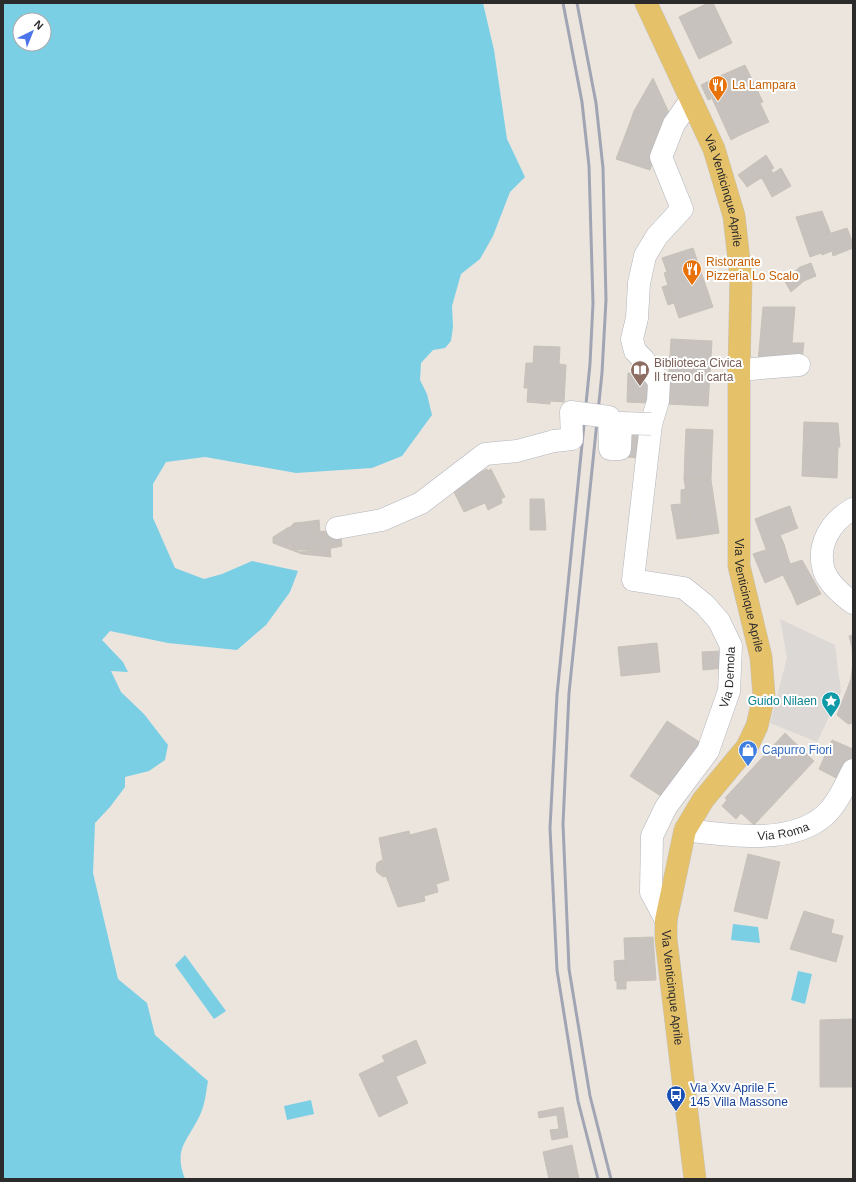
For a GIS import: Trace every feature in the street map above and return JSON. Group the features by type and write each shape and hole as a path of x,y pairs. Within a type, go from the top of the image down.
{"main road":[{"name":"Via Venticinque Aprile","path":"646,3 714,149 734,216 741,278 739,370 739,566 761,657 764,696 757,726 747,747 703,800 685,830 666,920 666,939 695,1179"}],"street":[{"path":"337,528 382,520 421,503 485,454 517,451 554,441 572,439 571,412 609,417 610,449 620,449 621,423 651,424 658,401 659,382 644,360 635,351 632,339 637,318 639,283 645,256 657,236 682,209 661,157 674,124 691,100"},
{"path":"739,370 799,366"},
{"name":"Via Demola","path":"651,424 633,580 684,588 705,605 719,621 731,646 729,691 708,751 666,807 652,836 651,892 666,920"},
{"path":"853,509 843,514 827,534 823,545 822,559 824,572 841,594 853,603"},
{"name":"Via Roma","path":"685,830 732,835 780,834 809,826 826,815 837,800 853,770"}],"shaded area":[{"path":"780,619 835,645 841,692 817,742 770,723 787,658"}],"water":[{"path":"3,3 483,3 494,50 507,139 525,177 510,192 493,236 480,259 461,274 452,306 453,327 451,341 445,348 433,350 421,363 420,380 427,394 432,415 402,456 372,468 296,473 205,457 166,462 153,484 153,518 175,568 204,579 222,574 252,561 298,571 290,592 266,625 237,650 168,643 110,631 102,640 123,662 128,672 111,671 121,692 144,714 168,745 165,760 149,771 125,777 125,787 110,807 95,823 93,873 118,979 147,1003 155,1035 208,1081 202,1111 181,1152 182,1168 185,1179 3,1179"},
{"path":"733,924 758,927 760,943 731,940"},
{"path":"185,955 226,1011 214,1019 175,965"},
{"path":"798,971 812,974 805,1004 791,1000"},
{"path":"311,1100 314,1114 287,1120 284,1106"}],"building":[{"path":"708,3 713,3 732,43 699,59 679,17"},
{"path":"745,65 763,102 760,103 769,122 740,135 713,79"},
{"path":"653,78 669,113 664,127 634,111"},
{"path":"713,79 740,135 731,140 705,83"},
{"path":"705,83 711,99 708,100 701,85"},
{"path":"634,111 664,127 660,138 629,125"},
{"path":"629,125 660,138 650,170 616,159"},
{"path":"766,155 774,168 745,184 738,175"},
{"path":"781,168 791,186 772,197 763,180"},
{"path":"771,170 773,173 763,180 761,178 747,187 745,184"},
{"path":"822,211 831,234 816,238 821,253 810,257 796,217"},
{"path":"847,228 853,243 853,248 833,256 832,251 822,255 816,238"},
{"path":"693,248 713,307 679,318 664,273 667,272 662,258"},
{"path":"811,263 816,276 804,281 791,292 784,280 800,267"},
{"path":"668,285 674,303 668,305 662,287"},
{"path":"763,307 795,307 792,343 804,343 802,359 758,362"},
{"path":"671,339 712,341 708,406 667,404"},
{"path":"534,346 560,347 559,364 566,365 564,402 550,401 550,404 527,402 528,388 524,388 526,363 533,363"},
{"path":"628,373 648,374 647,403 627,402"},
{"path":"804,422 838,423 840,447 838,447 837,478 802,476"},
{"path":"686,429 713,430 712,451 685,451"},
{"path":"629,432 640,433 641,458 626,457"},
{"path":"685,451 712,451 711,480 684,479"},
{"path":"487,469 488,471 491,469 505,497 486,505 485,503 471,509 460,483"},
{"path":"684,479 711,480 719,533 693,537"},
{"path":"461,484 471,509 464,512 452,488"},
{"path":"685,489 693,537 677,539 671,505 681,504 681,490"},
{"path":"501,499 502,503 488,510 486,505"},
{"path":"530,499 544,499 546,530 530,530"},
{"path":"790,506 796,524 787,527 781,509"},
{"path":"781,509 787,527 796,524 798,528 780,535 784,544 766,549 755,519"},
{"path":"319,520 320,532 315,532 314,537 316,539 331,536 332,548 308,550 307,540 302,537 306,532 305,522"},
{"path":"305,522 306,532 302,537 307,540 308,550 295,550 287,542 286,531 294,523"},
{"path":"289,527 286,537 289,546 300,552 330,548 331,557 302,554 273,543 273,537"},
{"path":"327,531 331,536 316,539 314,537 315,532"},
{"path":"340,532 342,546 332,548 331,536"},
{"path":"784,544 790,564 802,560 814,581 792,593 783,575 765,583 753,554"},
{"path":"814,581 821,594 797,605 792,593"},
{"path":"853,635 853,663 852,647 849,636"},
{"path":"657,643 660,672 621,676 618,647"},
{"path":"722,651 724,668 703,670 702,652"},
{"path":"853,663 853,723 848,724 837,715 851,679"},
{"path":"667,721 701,743 664,798 630,776"},
{"path":"785,733 814,761 754,825 725,798"},
{"path":"832,740 853,749 853,759 842,781 819,769"},
{"path":"727,800 741,813 736,819 722,806"},
{"path":"436,828 449,880 436,884 438,892 424,896 425,901 398,907 386,876 379,838 409,831 410,835"},
{"path":"748,854 780,862 767,919 734,911"},
{"path":"382,860 386,876 383,877 377,872 376,868 377,863"},
{"path":"804,911 834,920 831,933 843,936 836,962 790,949"},
{"path":"653,937 656,980 626,981 624,938"},
{"path":"625,960 626,981 615,981 614,961"},
{"path":"617,981 626,981 626,989 617,989"},
{"path":"853,1019 853,1087 820,1087 820,1020"},
{"path":"416,1040 426,1063 395,1077 388,1060 385,1062 382,1056"},
{"path":"388,1060 408,1103 379,1117 359,1074"},
{"path":"563,1107 568,1137 552,1140 550,1130 559,1129 557,1115 539,1118 538,1112"},
{"path":"572,1145 579,1179 549,1179 543,1152"}],"railway":[{"path":"563,3 582,102 589,166 593,303 590,364 557,695 550,828 557,970 578,1101 598,1179"},
{"path":"577,3 596,103 603,168 606,300 602,373 569,693 563,824 569,969 590,1096 611,1179"}],"place":[{"name":"La Lampara","path":"718,102"},
{"name":"Ristorante Pizzeria Lo Scalo","path":"692,286"},
{"name":"Biblioteca Civica Il treno di carta","path":"640,387"},
{"name":"Guido Nilaen","path":"831,718"},
{"name":"Capurro Fiori","path":"748,767"},
{"name":"Via Xxv Aprile F. 145 Villa Massone","path":"676,1112"}]}
